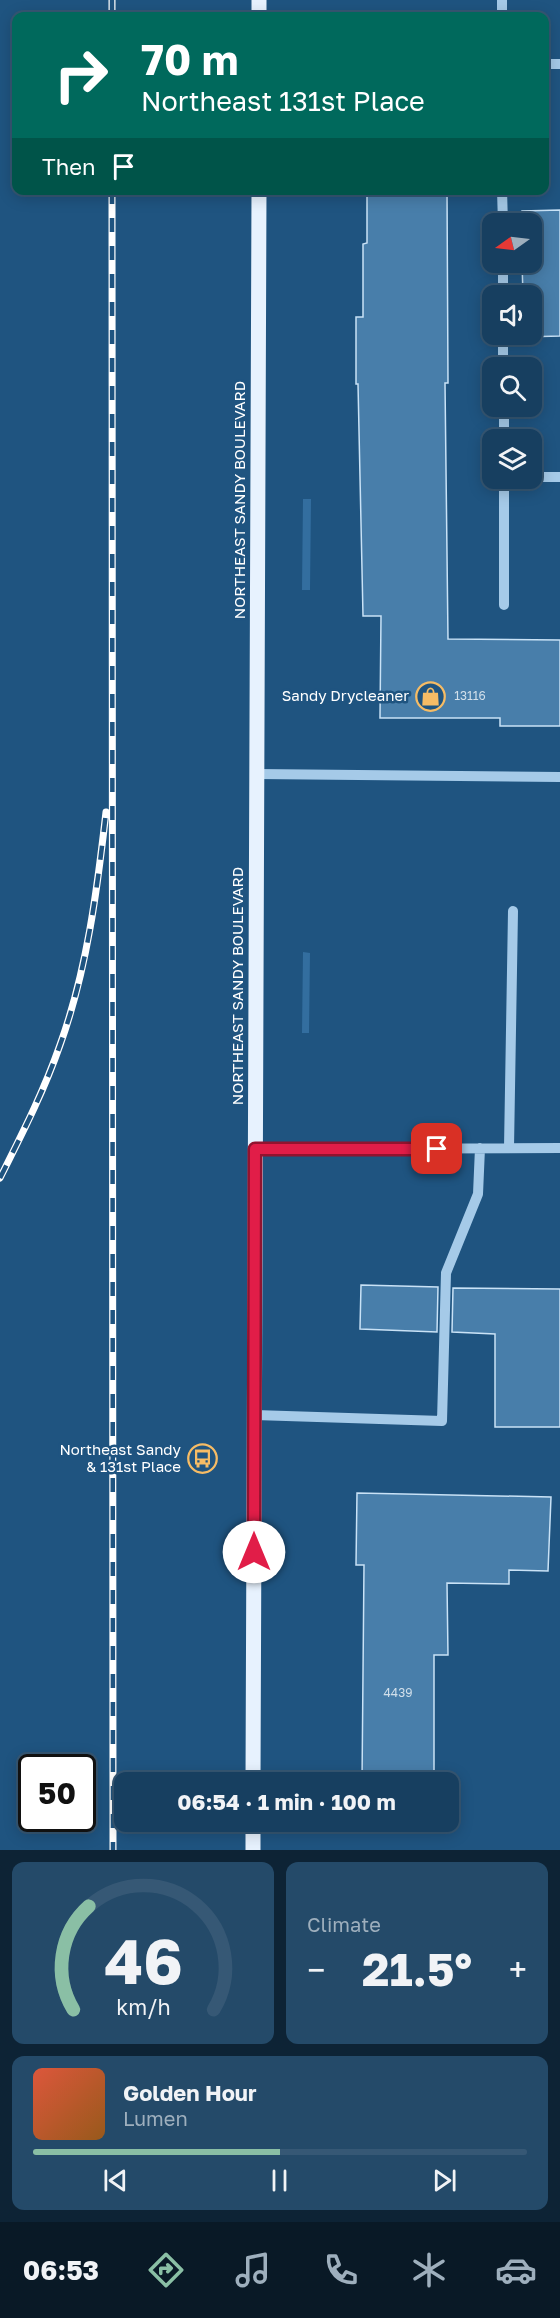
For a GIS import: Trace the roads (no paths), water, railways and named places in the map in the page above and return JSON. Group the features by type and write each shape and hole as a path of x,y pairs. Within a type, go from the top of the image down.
{"main road":[{"name":"NORTHEAST SANDY BOULEVARD","path":"253,1772 259,195"},
{"path":"253,1832 253,1850"}],"street":[{"path":"502,195 502,213"},
{"path":"542,477 560,477"},
{"path":"504,489 504,605"},
{"path":"257,774 560,777"},
{"path":"509,1148 513,911"},
{"path":"255,1414 442,1421 446,1273 478,1194 480,1148"},
{"path":"255,1149 560,1148"}],"railway":[{"path":"112,0 112,12"},
{"path":"112,195 113,1850"},
{"path":"0,1178 47,1079 69,1017 90,930 106,812"}],"place":[{"name":"Sandy Drycleaner","path":"430,696"},
{"name":"Northeast Sandy & 131st Place","path":"202,1459"}]}
